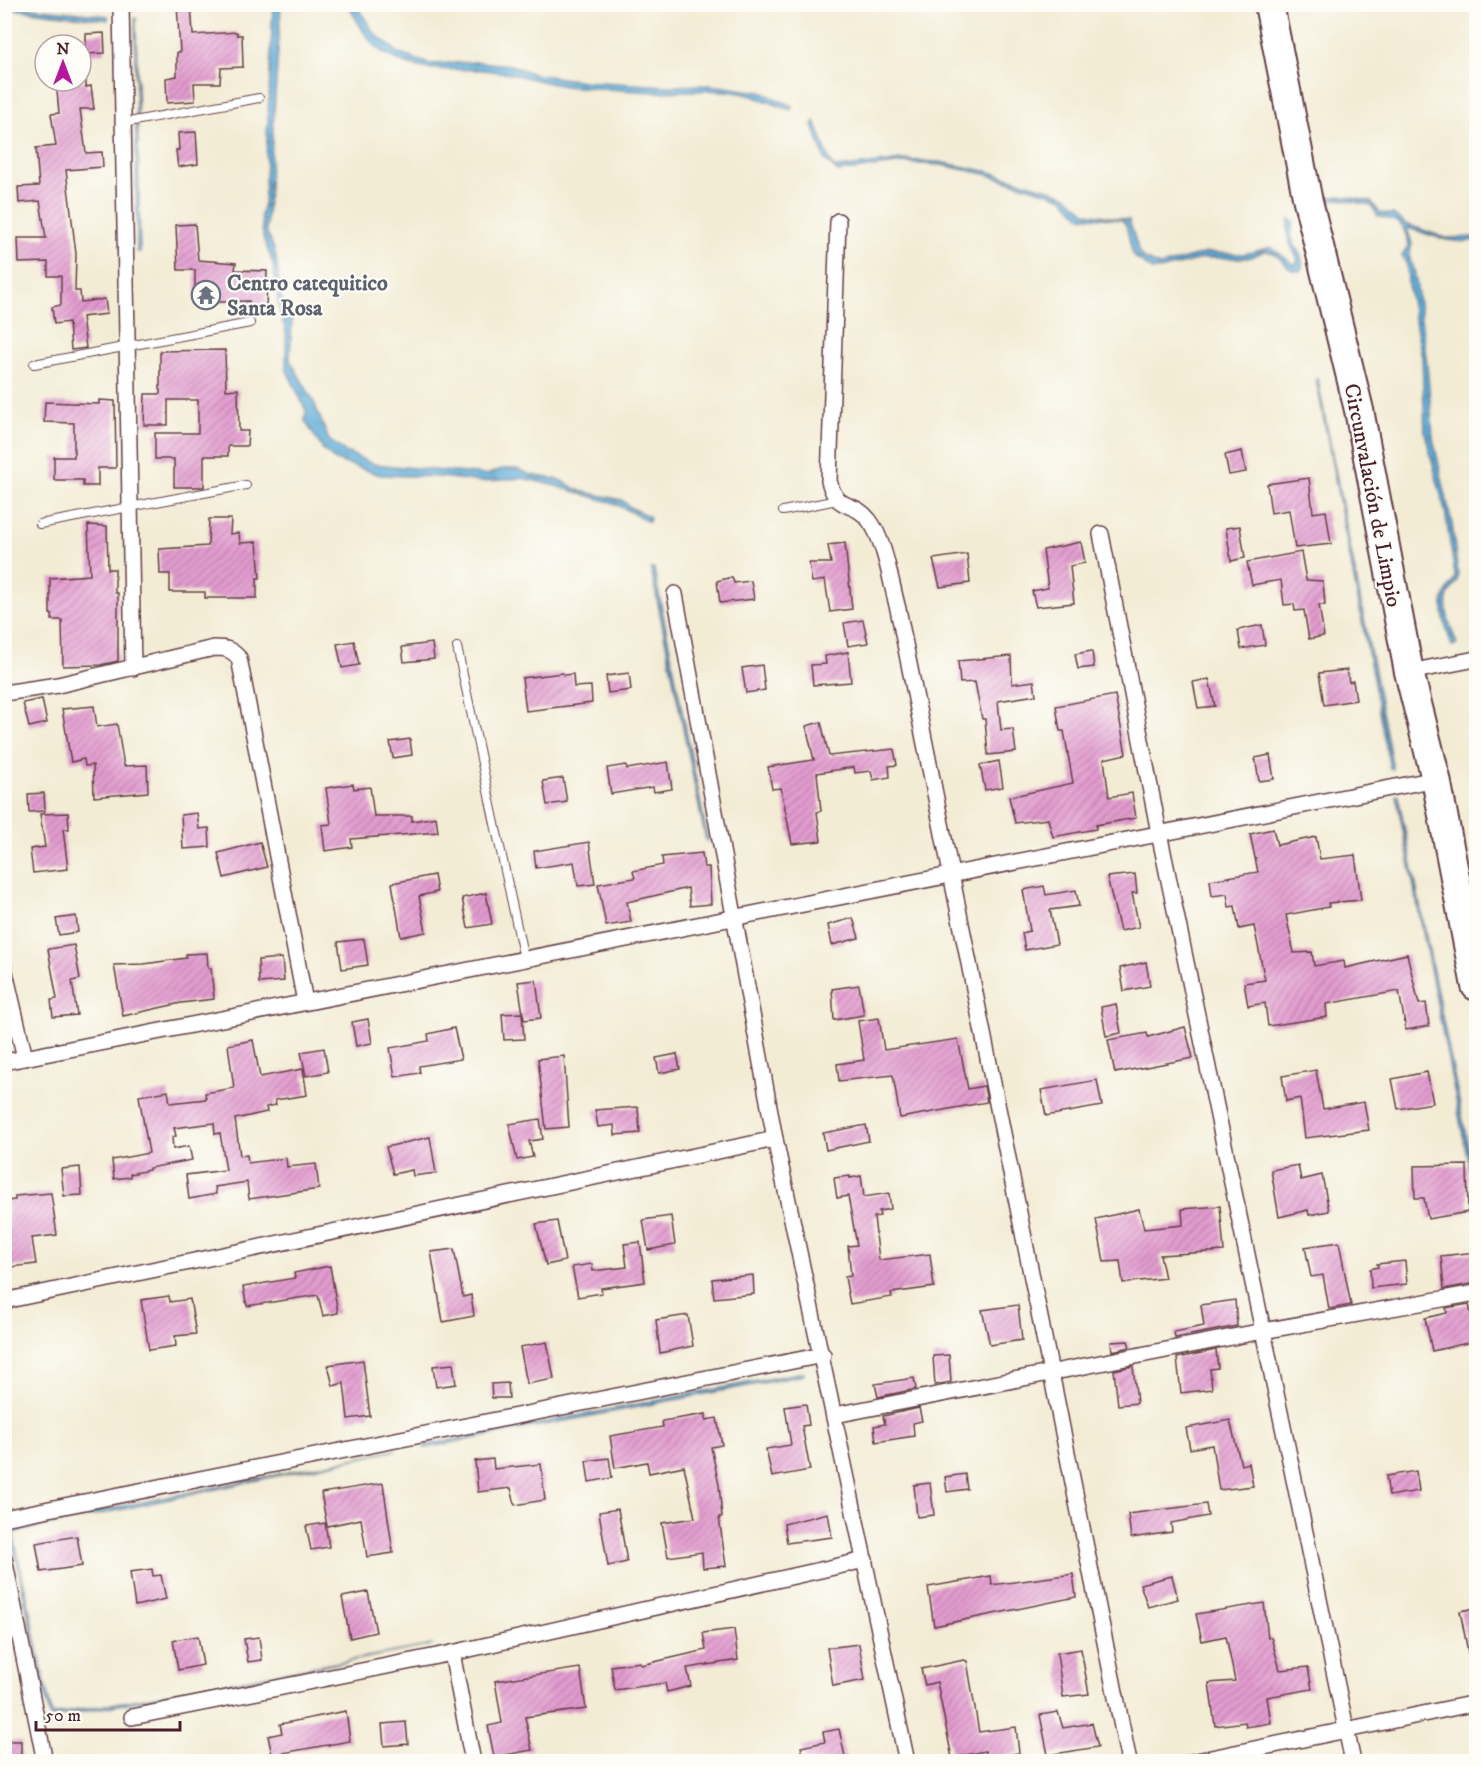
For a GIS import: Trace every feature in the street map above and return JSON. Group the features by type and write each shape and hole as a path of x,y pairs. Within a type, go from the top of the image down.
{"highway":[{"name":"Circunvalación de Limpio","path":"1269,4 1307,197 1359,410 1409,672 1436,779 1476,986"}],"street":[{"path":"121,4 128,506 133,668"},
{"path":"838,221 828,470 831,489 843,506 859,510 871,521 887,567 917,699 950,874 1129,1761"},
{"path":"1101,534 1159,833 1353,1761"},
{"path":"675,594 732,918 775,1139 823,1355 907,1761"},
{"path":"4,693 58,685 214,648 225,648 239,658 305,1002"},
{"path":"1409,672 1476,659"},
{"path":"4,1062 1436,779"},
{"path":"4,968 25,1058"},
{"path":"4,1301 775,1139"},
{"path":"835,1415 1263,1331 1476,1293"},
{"path":"4,1518 823,1355"},
{"path":"4,1558 45,1761"},
{"path":"132,1716 452,1653 865,1560"},
{"path":"452,1653 473,1761"},
{"path":"1192,1761 1476,1703"}],"lane":[{"path":"123,123 259,98"},
{"path":"34,364 250,323"},
{"path":"40,524 246,485"},
{"path":"783,511 837,500"},
{"path":"457,647 524,959"}],"water":[{"path":"4,5 108,16 108,20 10,9"},
{"path":"273,5 281,5 266,232 275,255 282,299 292,319 290,360 313,400 329,440 346,452 373,464 486,475 503,469 517,469 531,475 560,480 580,491 622,500 630,507 650,517 649,522 616,504 549,484 521,478 481,482 442,477 380,475 335,460 324,451 305,421 306,411 286,368 286,332 279,308 273,264 263,237 261,214 264,203"},
{"path":"348,5 357,5 373,32 400,54 430,64 477,62 512,65 533,74 583,81 665,86 710,85 761,92 792,106 791,110 740,93 709,90 648,92 576,87 492,71 424,68 397,60 382,52 367,37"},
{"path":"136,18 140,252 137,252"},
{"path":"815,121 831,164 836,168 902,160 939,162 986,171 1052,190 1067,196 1087,213 1129,220 1139,252 1144,259 1160,266 1206,253 1245,254 1271,247 1295,265 1298,259 1288,235 1290,219 1294,223 1292,237 1301,256 1302,268 1300,271 1292,270 1274,253 1265,251 1248,258 1204,258 1152,270 1133,256 1126,225 1122,220 1080,216 1063,198 1049,193 985,174 941,165 904,163 838,172 825,160 813,126"},
{"path":"1340,196 1370,201 1382,213 1393,214 1406,224 1446,238 1476,237 1476,240 1458,242 1407,228 1412,244 1409,256 1415,274 1427,364 1433,438 1452,524 1458,574 1447,602 1449,620 1457,644 1452,646 1444,620 1443,601 1455,575 1445,511 1425,433 1422,357 1408,285 1407,265 1402,256 1409,244 1399,223 1378,216 1371,205 1340,199 1323,201 1321,198"},
{"path":"1316,379 1318,380 1393,769 1390,769"},
{"path":"651,569 654,569 708,841 706,841"},
{"path":"1396,795 1398,795 1474,1176 1471,1177"},
{"path":"804,1372 804,1375 425,1448 425,1445"},
{"path":"396,1450 13,1533 52,1715 433,1645 50,1718 10,1529"}],"building":[{"path":"177,4 191,4 193,35 237,32 237,35 242,35 243,67 221,68 220,83 194,83 195,101 167,103 166,78 177,76 177,52 180,52"},
{"path":"104,33 105,53 93,54 93,34"},
{"path":"57,93 92,93 94,109 80,109 86,153 102,152 103,167 66,170 76,254 75,291 80,291 81,302 105,299 107,314 82,317 86,348 71,350 69,322 54,324 52,307 61,305 61,276 48,276 48,262 19,263 18,238 46,238 40,201 19,203 18,187 39,186 36,148 56,146 51,114 59,113"},
{"path":"196,132 198,164 178,167 176,150 179,150 178,133"},
{"path":"195,224 198,260 236,263 235,270 267,271 266,312 248,312 249,301 195,303 195,270 178,270 176,225"},
{"path":"225,350 226,390 238,389 239,431 248,431 247,446 228,446 228,456 204,456 204,487 174,487 174,459 155,459 155,433 198,433 198,400 168,400 168,425 144,425 145,394 160,394 160,351"},
{"path":"99,400 115,401 116,468 98,468 98,486 83,486 83,480 54,480 54,457 74,457 74,423 44,422 45,402 99,404"},
{"path":"1242,451 1246,472 1229,475 1225,455"},
{"path":"1309,478 1313,513 1326,511 1331,544 1295,548 1289,510 1271,513 1267,484"},
{"path":"209,519 231,519 230,534 239,533 240,543 257,542 260,578 257,578 257,598 205,598 205,592 170,592 170,574 160,574 159,549 208,546"},
{"path":"88,525 107,526 108,569 115,569 115,593 118,593 118,661 100,665 63,666 62,620 52,620 52,614 50,614 50,578 90,575"},
{"path":"1240,526 1245,558 1231,561 1226,528"},
{"path":"1081,542 1085,563 1070,566 1074,603 1036,607 1032,591 1048,588 1043,550"},
{"path":"845,543 852,609 830,612 825,580 812,582 809,563 831,563 828,545"},
{"path":"1301,552 1306,580 1323,581 1325,605 1319,605 1324,636 1309,639 1304,610 1295,611 1294,604 1284,605 1281,580 1252,585 1247,562"},
{"path":"967,554 970,583 940,587 933,559"},
{"path":"732,577 734,583 751,581 754,599 720,603 717,581"},
{"path":"863,620 868,643 848,646 844,623"},
{"path":"1262,625 1265,645 1241,649 1238,630"},
{"path":"354,641 359,665 342,668 337,644"},
{"path":"432,643 434,659 404,662 402,647"},
{"path":"1092,651 1094,667 1078,669 1075,654"},
{"path":"848,652 851,682 813,685 811,665 826,664 825,656"},
{"path":"1011,656 1012,684 1034,681 1036,695 998,701 1001,730 1013,729 1016,752 988,755 985,719 982,719 975,682 960,683 958,661"},
{"path":"762,665 765,690 746,693 742,668"},
{"path":"1347,670 1349,682 1353,681 1356,700 1324,705 1319,673"},
{"path":"563,673 564,675 573,674 574,687 591,686 592,703 526,711 522,678"},
{"path":"629,673 631,690 608,693 606,676"},
{"path":"1209,679 1215,706 1198,708 1193,682"},
{"path":"1115,695 1126,754 1104,759 1109,797 1132,793 1136,818 1096,825 1096,829 1053,837 1048,819 1015,823 1009,797 1073,783 1064,731 1060,731 1056,706"},
{"path":"42,699 47,723 29,727 23,703"},
{"path":"94,706 97,727 117,724 124,766 147,765 148,792 94,797 93,765 85,766 84,759 71,762 62,709"},
{"path":"821,722 829,756 894,749 897,765 889,766 890,777 873,780 871,771 855,773 854,767 817,773 821,811 817,812 821,841 792,844 781,788 772,789 768,767 814,760 806,726"},
{"path":"410,739 412,755 393,758 390,742"},
{"path":"1270,755 1274,779 1259,781 1255,758"},
{"path":"999,761 1003,787 985,790 980,765"},
{"path":"668,762 672,789 654,792 653,787 611,794 607,768 626,765 627,769"},
{"path":"563,778 567,802 547,805 543,781"},
{"path":"353,784 354,789 370,787 374,816 412,816 412,821 436,817 438,832 351,839 352,847 325,851 322,825 331,824 326,788"},
{"path":"44,793 45,811 29,812 28,794"},
{"path":"68,813 69,829 63,829 68,869 33,873 30,849 45,847 40,814"},
{"path":"197,813 199,829 209,828 210,847 183,849 181,815"},
{"path":"1273,829 1277,845 1316,837 1320,859 1355,855 1361,900 1328,903 1329,907 1286,915 1294,953 1312,952 1314,966 1344,961 1345,968 1407,954 1419,1004 1426,1003 1429,1026 1406,1030 1399,991 1326,1004 1327,1017 1268,1026 1265,1003 1248,1006 1244,983 1265,980 1254,926 1239,929 1235,906 1229,907 1227,894 1212,896 1210,880 1258,872 1250,834"},
{"path":"260,842 267,867 224,878 218,853"},
{"path":"589,842 595,884 578,886 574,862 536,868 534,851"},
{"path":"702,853 704,867 709,867 711,904 690,906 688,888 627,902 631,922 606,926 598,884 635,878 633,871 663,865 662,857"},
{"path":"1135,874 1137,893 1132,893 1139,927 1120,931 1107,877"},
{"path":"434,875 437,892 419,896 426,932 401,937 392,883"},
{"path":"1044,886 1046,895 1076,890 1079,906 1050,910 1057,944 1025,950 1022,933 1030,931 1023,890"},
{"path":"486,893 492,924 468,928 462,898"},
{"path":"76,916 78,932 59,935 56,919"},
{"path":"853,918 859,938 832,945 828,925"},
{"path":"364,939 368,965 342,969 338,942"},
{"path":"74,945 80,979 72,981 77,1015 53,1017 51,1000 57,999 48,949"},
{"path":"207,953 214,999 181,1003 123,1016 114,965 144,964 186,958 186,954"},
{"path":"282,958 284,981 259,983 258,960"},
{"path":"1146,962 1150,986 1124,991 1120,968"},
{"path":"536,980 541,1018 524,1020 518,982"},
{"path":"859,985 864,1015 834,1020 832,989"},
{"path":"1116,1004 1121,1033 1106,1036 1101,1007"},
{"path":"522,1013 524,1039 504,1040 502,1014"},
{"path":"879,1018 884,1050 958,1039 968,1089 984,1086 987,1102 900,1118 893,1075 839,1081 837,1064 864,1060 858,1021"},
{"path":"368,1019 372,1043 356,1046 352,1022"},
{"path":"1185,1027 1193,1058 1115,1073 1108,1040 1147,1033 1148,1037"},
{"path":"454,1028 461,1059 419,1066 420,1073 395,1077 390,1048 429,1041 428,1034"},
{"path":"253,1040 260,1077 303,1069 307,1095 275,1100 276,1105 266,1107 267,1112 235,1119 240,1156 247,1155 248,1163 286,1158 287,1167 316,1164 319,1189 249,1199 247,1182 215,1187 216,1194 189,1199 186,1175 226,1170 220,1133 215,1134 214,1123 174,1128 176,1136 172,1137 173,1149 189,1146 192,1160 149,1168 149,1170 130,1174 130,1177 114,1179 112,1160 149,1153 139,1096 168,1091 170,1103 206,1099 205,1093 234,1088 228,1045"},
{"path":"324,1048 328,1072 306,1076 301,1052"},
{"path":"677,1054 680,1069 659,1073 656,1058"},
{"path":"564,1056 569,1127 546,1129 538,1059"},
{"path":"1316,1070 1323,1109 1364,1102 1369,1130 1305,1138 1300,1098 1286,1101 1282,1076"},
{"path":"1427,1072 1433,1103 1398,1109 1392,1079"},
{"path":"1097,1080 1102,1106 1046,1116 1041,1090"},
{"path":"638,1107 640,1133 615,1135 614,1125 598,1127 595,1110"},
{"path":"540,1119 543,1139 529,1141 533,1157 517,1160 509,1124"},
{"path":"866,1125 869,1141 826,1150 823,1133"},
{"path":"430,1137 436,1173 413,1176 412,1170 393,1174 386,1147"},
{"path":"1298,1165 1301,1180 1322,1175 1329,1211 1309,1215 1308,1210 1279,1217 1271,1170"},
{"path":"1467,1165 1468,1212 1428,1219 1424,1198 1415,1198 1414,1166"},
{"path":"80,1167 82,1195 64,1196 61,1169"},
{"path":"850,1176 850,1178 861,1176 864,1197 889,1193 891,1209 879,1211 880,1216 874,1217 879,1260 930,1254 934,1287 891,1293 892,1297 850,1304 845,1277 851,1276 848,1246 857,1245 848,1196 837,1198 834,1178"},
{"path":"51,1193 57,1235 32,1238 36,1264 11,1267 4,1230 8,1229 6,1201 15,1200 15,1196"},
{"path":"1220,1206 1224,1251 1160,1255 1165,1278 1123,1283 1120,1261 1104,1262 1096,1219 1139,1209 1144,1229 1183,1225 1182,1209"},
{"path":"671,1216 675,1245 648,1250 643,1220"},
{"path":"557,1221 565,1261 546,1265 536,1224"},
{"path":"640,1242 645,1282 601,1288 602,1293 578,1297 572,1267 592,1264 593,1271 627,1267 624,1244"},
{"path":"1339,1242 1351,1305 1329,1309 1323,1275 1311,1277 1305,1247"},
{"path":"454,1249 463,1297 471,1295 474,1316 443,1322 431,1252"},
{"path":"1476,1252 1476,1283 1444,1289 1441,1256"},
{"path":"1405,1261 1407,1284 1371,1288 1370,1269 1378,1267 1377,1264"},
{"path":"330,1266 338,1313 323,1316 318,1295 247,1306 243,1287 295,1278 294,1273"},
{"path":"753,1275 754,1294 714,1298 712,1279"},
{"path":"169,1296 170,1302 190,1299 196,1334 175,1336 176,1346 149,1350 141,1300"},
{"path":"1235,1300 1237,1326 1175,1338 1174,1332 1204,1326 1201,1305"},
{"path":"1469,1304 1476,1341 1432,1351 1425,1318 1447,1313 1446,1308"},
{"path":"1018,1305 1022,1340 990,1345 982,1310"},
{"path":"688,1315 693,1346 660,1353 656,1320"},
{"path":"1128,1341 1130,1347 1112,1351 1111,1342"},
{"path":"547,1342 554,1379 527,1384 520,1347"},
{"path":"1216,1350 1218,1368 1210,1369 1212,1389 1181,1393 1177,1358"},
{"path":"949,1355 951,1382 935,1385 933,1356"},
{"path":"363,1360 370,1416 348,1419 344,1383 333,1386 328,1365"},
{"path":"453,1364 456,1384 436,1387 433,1366"},
{"path":"1133,1366 1137,1403 1118,1405 1114,1370"},
{"path":"914,1378 916,1389 878,1397 875,1384"},
{"path":"508,1383 509,1398 492,1398 491,1384"},
{"path":"806,1404 809,1425 802,1426 810,1470 772,1477 766,1449 791,1445 785,1407"},
{"path":"919,1408 922,1421 913,1423 914,1436 876,1442 874,1426 885,1424 883,1416"},
{"path":"706,1414 706,1420 717,1418 722,1445 711,1447 719,1485 722,1517 719,1517 726,1566 703,1568 702,1552 668,1557 662,1523 695,1518 684,1466 649,1473 647,1462 615,1468 610,1436 663,1427 662,1421"},
{"path":"1230,1420 1241,1465 1249,1463 1253,1486 1219,1490 1212,1445 1190,1449 1186,1428"},
{"path":"609,1458 612,1478 589,1482 586,1461"},
{"path":"493,1459 494,1469 541,1464 545,1500 515,1505 511,1488 478,1492 475,1461"},
{"path":"1416,1471 1419,1491 1389,1496 1386,1476"},
{"path":"965,1474 967,1489 947,1492 945,1477"},
{"path":"383,1483 393,1553 367,1557 361,1519 327,1526 321,1493"},
{"path":"930,1483 934,1515 917,1517 914,1485"},
{"path":"1206,1504 1208,1516 1171,1523 1172,1532 1131,1538 1128,1514"},
{"path":"618,1509 627,1562 608,1566 599,1512"},
{"path":"828,1513 832,1537 787,1543 784,1524"},
{"path":"325,1523 329,1547 311,1550 306,1526"},
{"path":"77,1536 82,1566 41,1572 36,1543"},
{"path":"152,1569 153,1576 161,1575 166,1599 135,1606 130,1572"},
{"path":"1073,1574 1076,1597 934,1626 928,1587 991,1576 992,1585"},
{"path":"1172,1576 1178,1599 1148,1607 1140,1584"},
{"path":"368,1592 376,1632 350,1638 342,1597"},
{"path":"1264,1603 1268,1638 1271,1637 1280,1670 1308,1667 1312,1689 1267,1697 1271,1723 1246,1727 1245,1722 1215,1726 1209,1683 1235,1681 1226,1636 1202,1641 1196,1614"},
{"path":"1476,1608 1476,1656 1469,1657 1460,1611"},
{"path":"734,1629 738,1660 687,1668 691,1686 667,1692 665,1683 615,1690 611,1666 640,1662 641,1665 706,1650 703,1633"},
{"path":"198,1636 203,1665 178,1670 173,1640"},
{"path":"259,1637 262,1660 248,1662 244,1639"},
{"path":"859,1644 865,1680 833,1686 827,1648"},
{"path":"1081,1649 1089,1694 1063,1697 1057,1653"},
{"path":"967,1661 979,1732 1016,1727 1019,1753 986,1758 985,1751 952,1758 937,1682 925,1685 921,1669"},
{"path":"580,1668 586,1709 525,1717 532,1750 494,1757 488,1726 502,1723 495,1681"},
{"path":"346,1711 350,1741 272,1755 268,1736 282,1733 280,1724"},
{"path":"1058,1712 1063,1728 1092,1723 1098,1747 1048,1755 1040,1715"},
{"path":"406,1722 408,1744 384,1746 382,1724"},
{"path":"839,1729 846,1761 805,1761 801,1747 825,1742 823,1732"},
{"path":"4,1741 21,1741 21,1761 4,1761"}],"place":[{"name":"Centro catequitico Santa Rosa","path":"206,295"}]}
